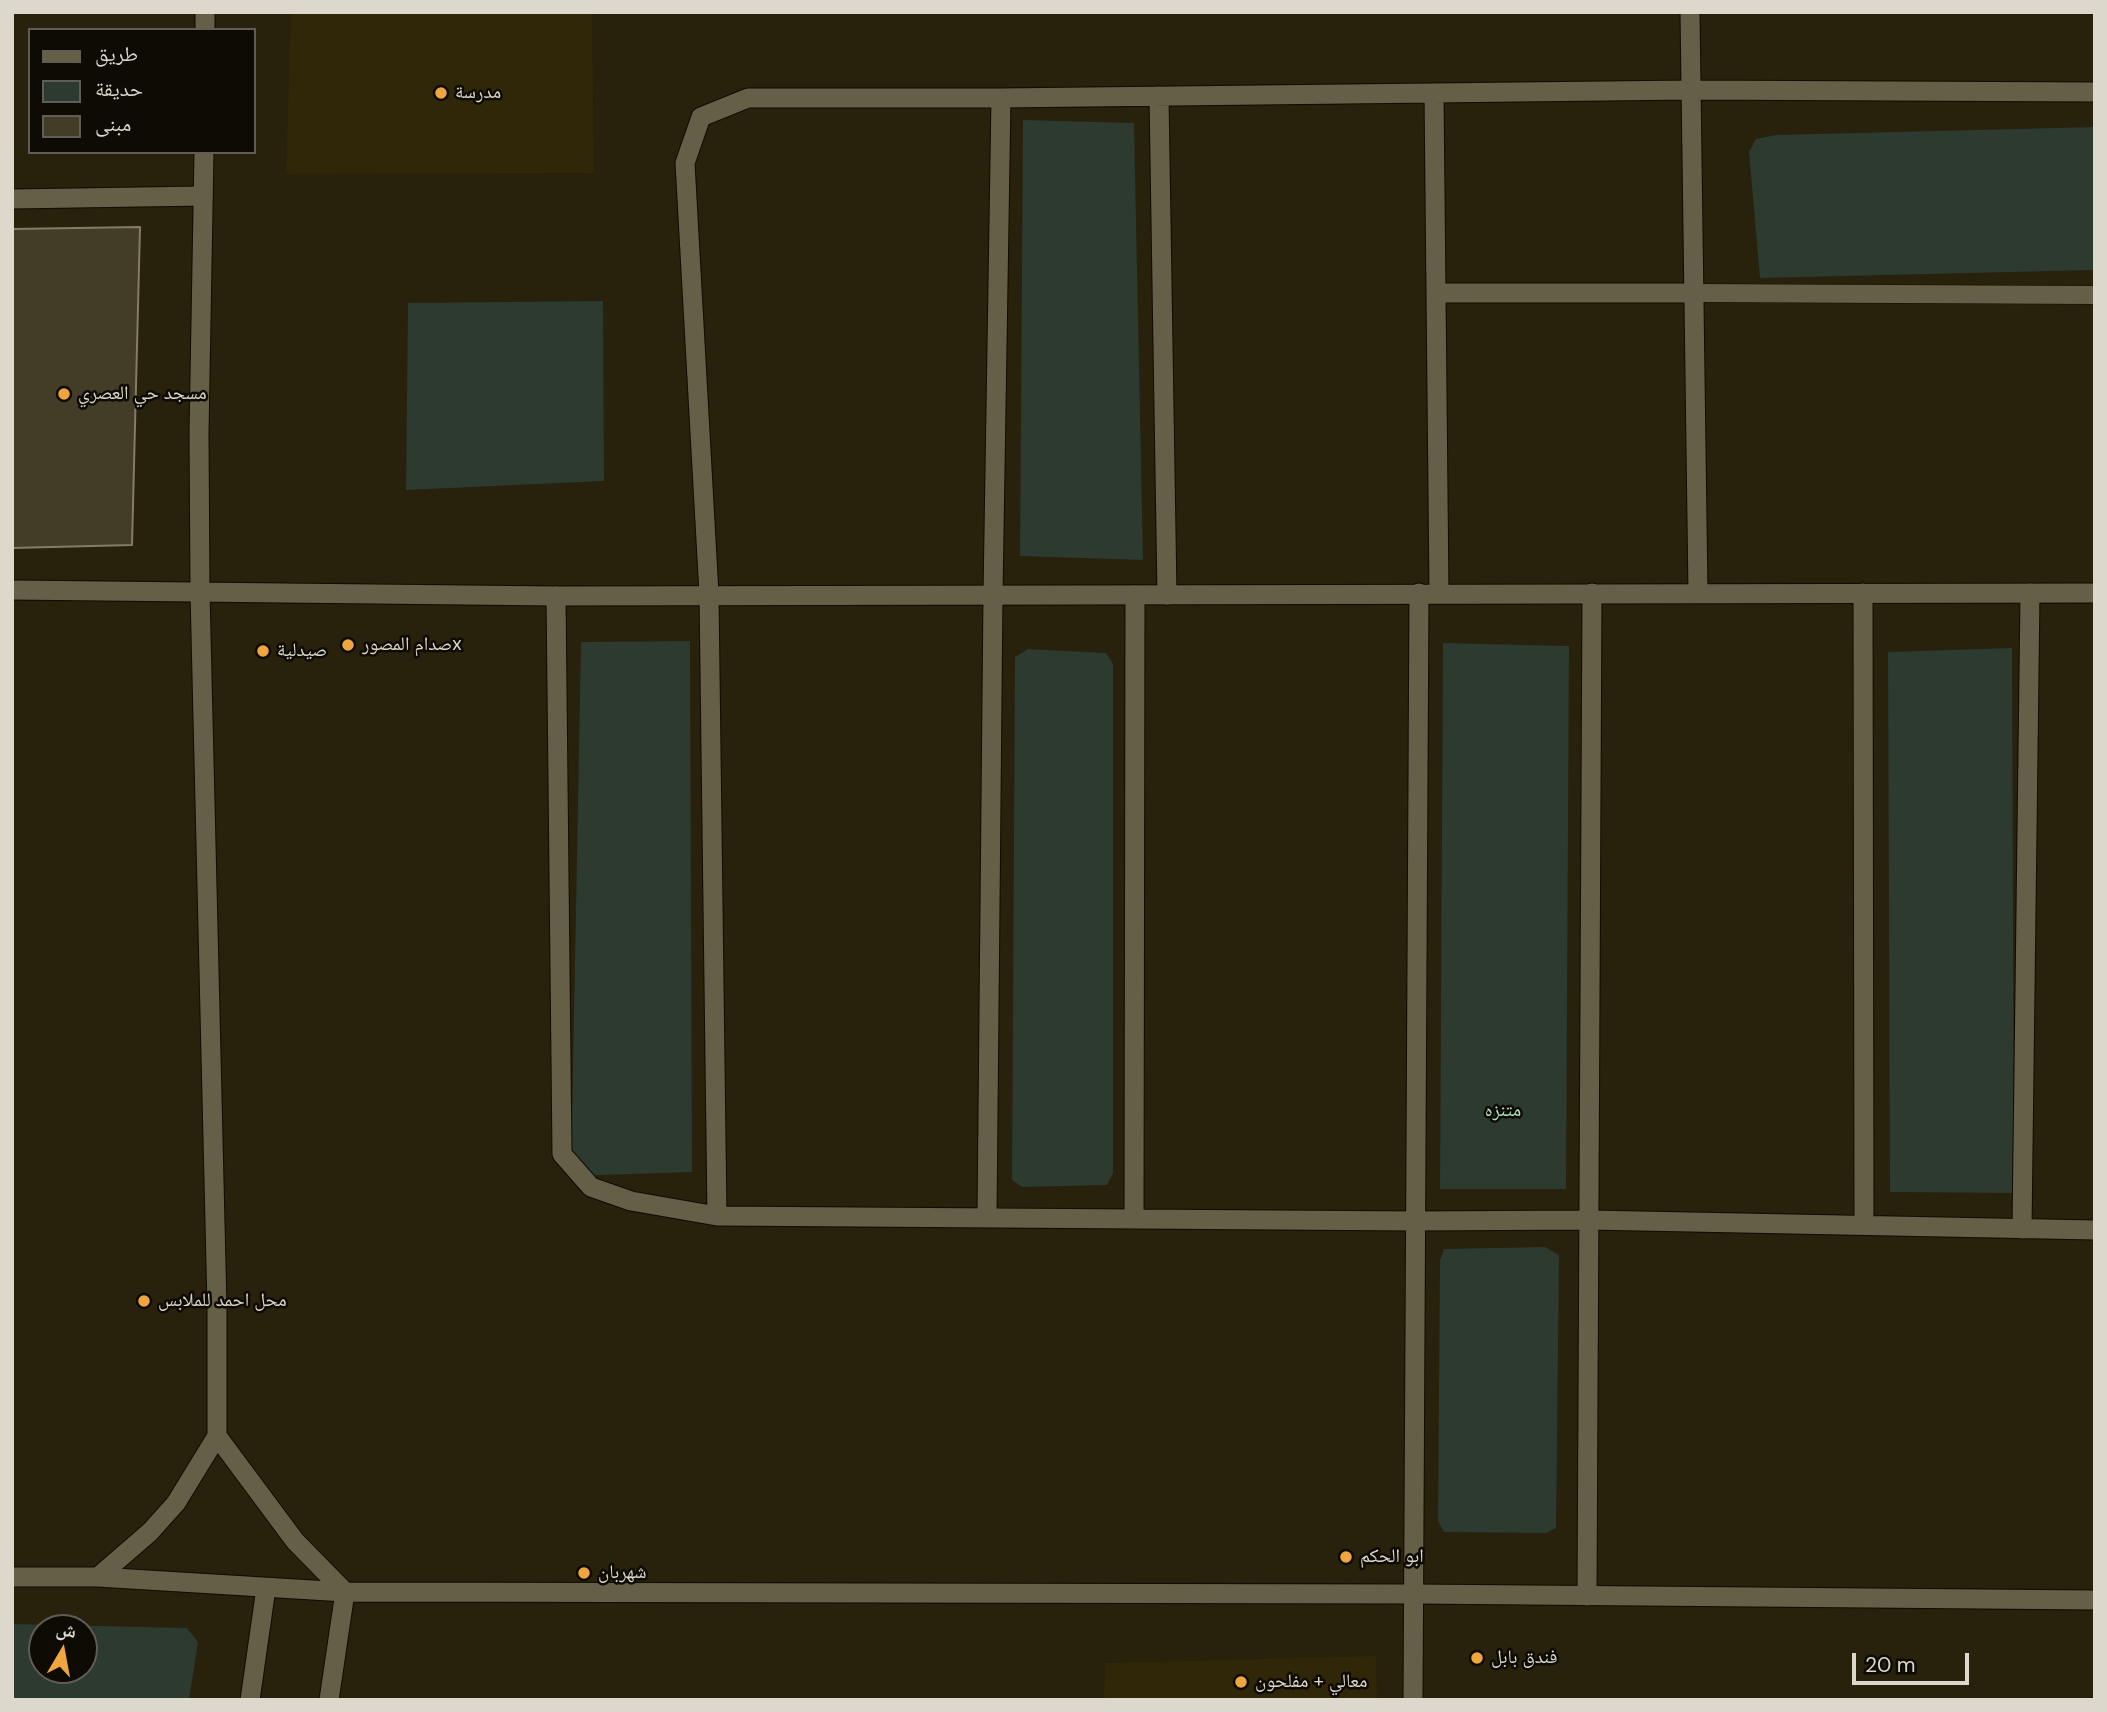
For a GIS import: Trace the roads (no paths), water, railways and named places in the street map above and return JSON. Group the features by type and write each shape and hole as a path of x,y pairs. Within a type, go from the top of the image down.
{"street":[{"path":"1690,12 1698,593"},
{"path":"717,1216 709,594 685,163 701,117 748,98 1691,90 2095,92"},
{"path":"1434,93 1439,593"},
{"path":"1159,96 1167,595"},
{"path":"987,1217 1001,97"},
{"path":"99,1577 150,1532 176,1503 217,1436 217,1293 200,592 199,433 204,154"},
{"path":"12,199 203,197"},
{"path":"1436,293 1694,293"},
{"path":"12,590 556,596 2095,593"},
{"path":"1413,1700 1419,593"},
{"path":"1587,1596 1592,593"},
{"path":"1863,593 1864,1225"},
{"path":"2022,1229 2030,593"},
{"path":"1134,1218 1135,595"},
{"path":"556,596 562,1154 591,1187 631,1201 717,1216 1589,1220 2095,1230"},
{"path":"217,1436 281,1524 345,1592"},
{"path":"12,1577 99,1577 345,1592 1415,1594 2095,1600"},
{"path":"250,1700 265,1588"},
{"path":"329,1700 345,1592"}],"lane":[{"path":"1694,293 2095,295"}],"place":[{"name":"مدرسة","path":"441,93"},
{"name":"مسجد حي العصري","path":"64,394"},
{"name":"صدام المصورx","path":"348,645"},
{"name":"صيدلية","path":"263,651"},
{"name":"محل احمد للملابس","path":"144,1301"},
{"name":"ابو الحكم","path":"1346,1557"},
{"name":"شهربان","path":"584,1573"},
{"name":"فندق بابل","path":"1477,1658"},
{"name":"معالي + مفلحون","path":"1241,1682"}],"park label":[{"name":"متنزه","path":"1503,1111"}]}
